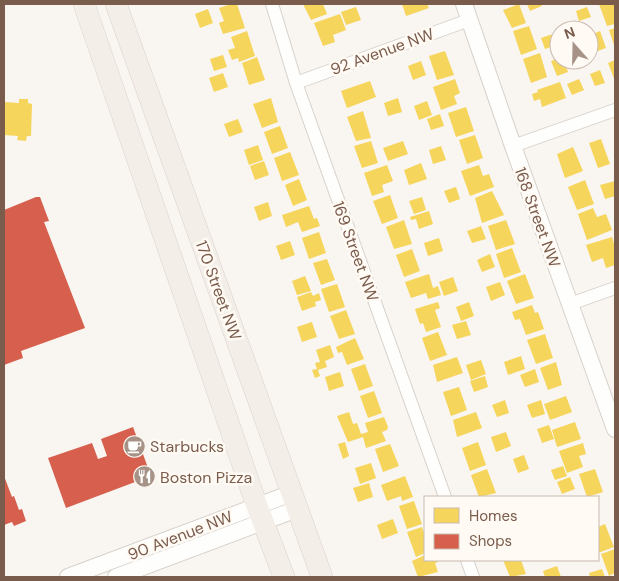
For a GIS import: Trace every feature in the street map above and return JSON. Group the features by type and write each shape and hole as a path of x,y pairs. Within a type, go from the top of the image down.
{"main road":[{"name":"170 Street NW","path":"84,4 260,514 284,577"},
{"name":"170 Street NW","path":"116,4 322,577"}],"street":[{"name":"169 Street NW","path":"272,4 296,83 445,496"},
{"name":"168 Street NW","path":"464,4 615,429"},
{"name":"92 Avenue NW","path":"296,83 469,20"},
{"path":"513,146 615,110"},
{"path":"570,304 615,288"},
{"name":"90 Avenue NW","path":"116,577 294,501"},
{"name":"90 Avenue NW","path":"68,577 260,514"},
{"path":"467,561 473,577"}],"building: Homes":[{"path":"237,4 245,28 223,34 219,23 224,21 219,8"},
{"path":"303,4 323,4 327,14 311,20"},
{"path":"402,4 427,4 429,8 406,16"},
{"path":"519,4 526,23 512,28 503,10"},
{"path":"527,4 541,4 542,6 530,11"},
{"path":"599,4 615,4 615,24 607,26"},
{"path":"356,7 361,20 346,25 341,12"},
{"path":"587,7 591,17 579,20 576,11"},
{"path":"208,9 213,23 200,28 195,14"},
{"path":"340,14 346,30 333,35 335,42 323,46 314,23"},
{"path":"529,26 537,49 521,55 513,31"},
{"path":"615,28 615,48 609,30"},
{"path":"247,31 255,56 239,62 238,58 232,60 228,50 235,48 231,37"},
{"path":"599,31 606,48 599,50"},
{"path":"549,35 549,48 545,49 541,38"},
{"path":"445,51 454,75 437,80 429,56"},
{"path":"540,53 547,77 531,83 523,59"},
{"path":"223,55 227,67 214,71 210,59"},
{"path":"257,57 265,80 249,85 242,63"},
{"path":"615,60 615,81 608,63"},
{"path":"421,61 426,75 413,80 408,66"},
{"path":"555,70 567,70 568,72 557,76"},
{"path":"600,70 605,83 595,86 590,74"},
{"path":"223,73 228,87 214,92 209,78"},
{"path":"455,79 460,93 454,96 457,104 441,110 433,87"},
{"path":"579,79 584,90 572,95 567,84"},
{"path":"370,81 376,97 347,108 341,91"},
{"path":"560,82 566,98 542,107 540,99 534,101 532,94 538,92 537,90"},
{"path":"271,98 278,122 262,128 253,104"},
{"path":"398,98 402,112 388,116 384,103"},
{"path":"19,99 28,99 28,103 32,104 31,136 27,136 26,141 17,140 18,136 4,135 4,102 19,103"},
{"path":"427,101 432,115 419,120 414,106"},
{"path":"466,107 474,131 456,137 448,113"},
{"path":"363,111 371,138 356,141 347,117"},
{"path":"440,114 444,126 431,130 427,119"},
{"path":"238,119 243,132 229,137 224,124"},
{"path":"280,126 288,148 272,154 264,132"},
{"path":"475,135 483,158 467,164 459,140"},
{"path":"601,139 610,164 598,168 589,143"},
{"path":"371,141 378,163 362,168 354,146"},
{"path":"403,141 408,154 388,161 383,148"},
{"path":"258,145 263,160 249,165 244,150"},
{"path":"441,146 446,160 433,164 429,150"},
{"path":"573,147 583,171 565,178 557,154"},
{"path":"290,152 299,175 282,181 274,158"},
{"path":"264,161 269,175 255,180 250,166"},
{"path":"421,163 427,179 409,185 404,170"},
{"path":"387,165 393,181 382,185 384,192 372,196 364,173"},
{"path":"479,165 483,176 489,174 494,187 470,196 461,171"},
{"path":"299,179 307,200 293,206 285,185"},
{"path":"585,180 594,204 577,210 568,187"},
{"path":"615,181 615,196 605,199 600,185"},
{"path":"456,187 460,199 449,203 444,191"},
{"path":"492,191 504,215 482,223 475,198"},
{"path":"390,195 398,218 382,224 373,201"},
{"path":"422,197 426,210 414,214 409,201"},
{"path":"268,202 272,216 259,221 254,207"},
{"path":"309,206 314,219 317,218 320,226 302,232 298,222 286,227 282,215"},
{"path":"593,208 597,217 606,214 612,230 587,240 578,214"},
{"path":"429,211 433,224 419,229 416,219 411,220 410,217"},
{"path":"404,220 412,244 394,249 386,227"},
{"path":"506,220 515,244 496,250 488,226"},
{"path":"481,226 486,239 472,243 467,231"},
{"path":"319,232 326,253 309,259 302,238"},
{"path":"612,237 615,247 615,265 606,268 603,258 592,262 586,245"},
{"path":"439,238 443,251 428,256 424,243"},
{"path":"290,241 295,255 281,260 276,246"},
{"path":"512,248 521,272 504,278 496,254"},
{"path":"412,249 420,271 404,277 396,255"},
{"path":"490,254 495,267 482,272 477,260"},
{"path":"327,259 335,280 321,285 313,263"},
{"path":"429,274 433,288 438,286 441,295 428,299 426,293 411,298 405,282"},
{"path":"525,274 534,298 516,304 507,281"},
{"path":"305,276 311,291 297,295 292,281"},
{"path":"453,277 458,291 444,296 439,282"},
{"path":"500,282 505,295 491,301 486,287"},
{"path":"337,284 345,307 329,312 321,289"},
{"path":"311,292 313,296 319,293 321,300 315,302 316,306 302,311 297,297"},
{"path":"438,302 440,308 435,310 441,327 426,332 423,323 420,324 415,309"},
{"path":"469,302 474,316 461,321 456,307"},
{"path":"532,305 535,313 538,312 544,329 526,335 520,319 515,320 512,312"},
{"path":"346,310 355,334 339,339 330,316"},
{"path":"466,321 471,335 457,339 452,325"},
{"path":"312,322 317,337 302,342 297,327"},
{"path":"438,332 447,355 430,361 422,338"},
{"path":"545,334 553,358 536,364 527,340"},
{"path":"355,338 364,359 347,365 342,352 338,353 336,347"},
{"path":"330,345 334,357 325,361 327,367 318,370 320,376 315,378 312,370 317,369 315,363 320,362 316,350"},
{"path":"521,356 525,369 508,375 504,362"},
{"path":"457,357 463,373 437,382 433,365"},
{"path":"481,360 486,374 471,380 466,365"},
{"path":"556,362 562,385 548,390 540,368"},
{"path":"365,364 373,386 359,391 351,369"},
{"path":"535,369 539,382 525,387 520,375"},
{"path":"340,372 344,386 329,391 325,377"},
{"path":"485,376 488,387 474,392 470,381"},
{"path":"459,387 467,410 451,416 443,392"},
{"path":"374,391 382,413 368,418 360,396"},
{"path":"566,396 572,412 550,420 544,404"},
{"path":"505,400 509,413 497,417 492,405"},
{"path":"541,400 545,414 532,418 527,405"},
{"path":"349,412 353,424 357,423 361,434 368,432 365,423 384,417 388,427 387,430 382,432 386,441 366,448 363,437 348,442 337,416"},
{"path":"476,412 482,428 457,437 453,420"},
{"path":"575,422 581,439 557,447 552,430"},
{"path":"549,425 554,439 542,443 537,429"},
{"path":"506,432 511,446 496,452 491,437"},
{"path":"345,442 349,456 343,459 338,444"},
{"path":"478,442 486,465 470,471 462,448"},
{"path":"583,443 586,454 579,456 583,467 567,473 559,451"},
{"path":"390,444 399,466 383,472 375,449"},
{"path":"524,455 529,469 518,473 513,459"},
{"path":"371,463 376,478 360,484 355,468"},
{"path":"563,466 567,476 555,480 551,470"},
{"path":"487,469 496,493 479,496 471,475"},
{"path":"595,469 603,492 587,496 579,474"},
{"path":"405,476 413,497 402,501 401,496 387,501 381,485"},
{"path":"570,477 575,489 562,494 557,482"},
{"path":"369,483 373,497 358,502 353,488"},
{"path":"414,501 422,524 407,529 399,506"},
{"path":"393,519 398,533 382,539 377,525"},
{"path":"605,524 614,547 599,553 599,527"},
{"path":"422,527 424,533 424,553 416,557 407,532"},
{"path":"615,549 615,573 609,576 601,554"},
{"path":"424,555 424,561 438,561 435,563 438,572 418,577 412,561"},
{"path":"503,561 521,561 526,574 510,577"},
{"path":"557,566 561,577 545,577 543,571"},
{"path":"602,569 605,577 590,577 589,573"}],"building: Shops":[{"path":"40,197 49,221 44,222 85,328 21,351 23,358 4,365 4,210"},
{"path":"133,427 151,476 66,508 48,458 92,443 98,459 107,456 101,439"},
{"path":"4,476 12,497 14,496 19,510 22,509 26,521 14,526 12,522 4,525"}],"place":[{"name":"Starbucks","path":"134,446"},
{"name":"Boston Pizza","path":"144,477"}]}
